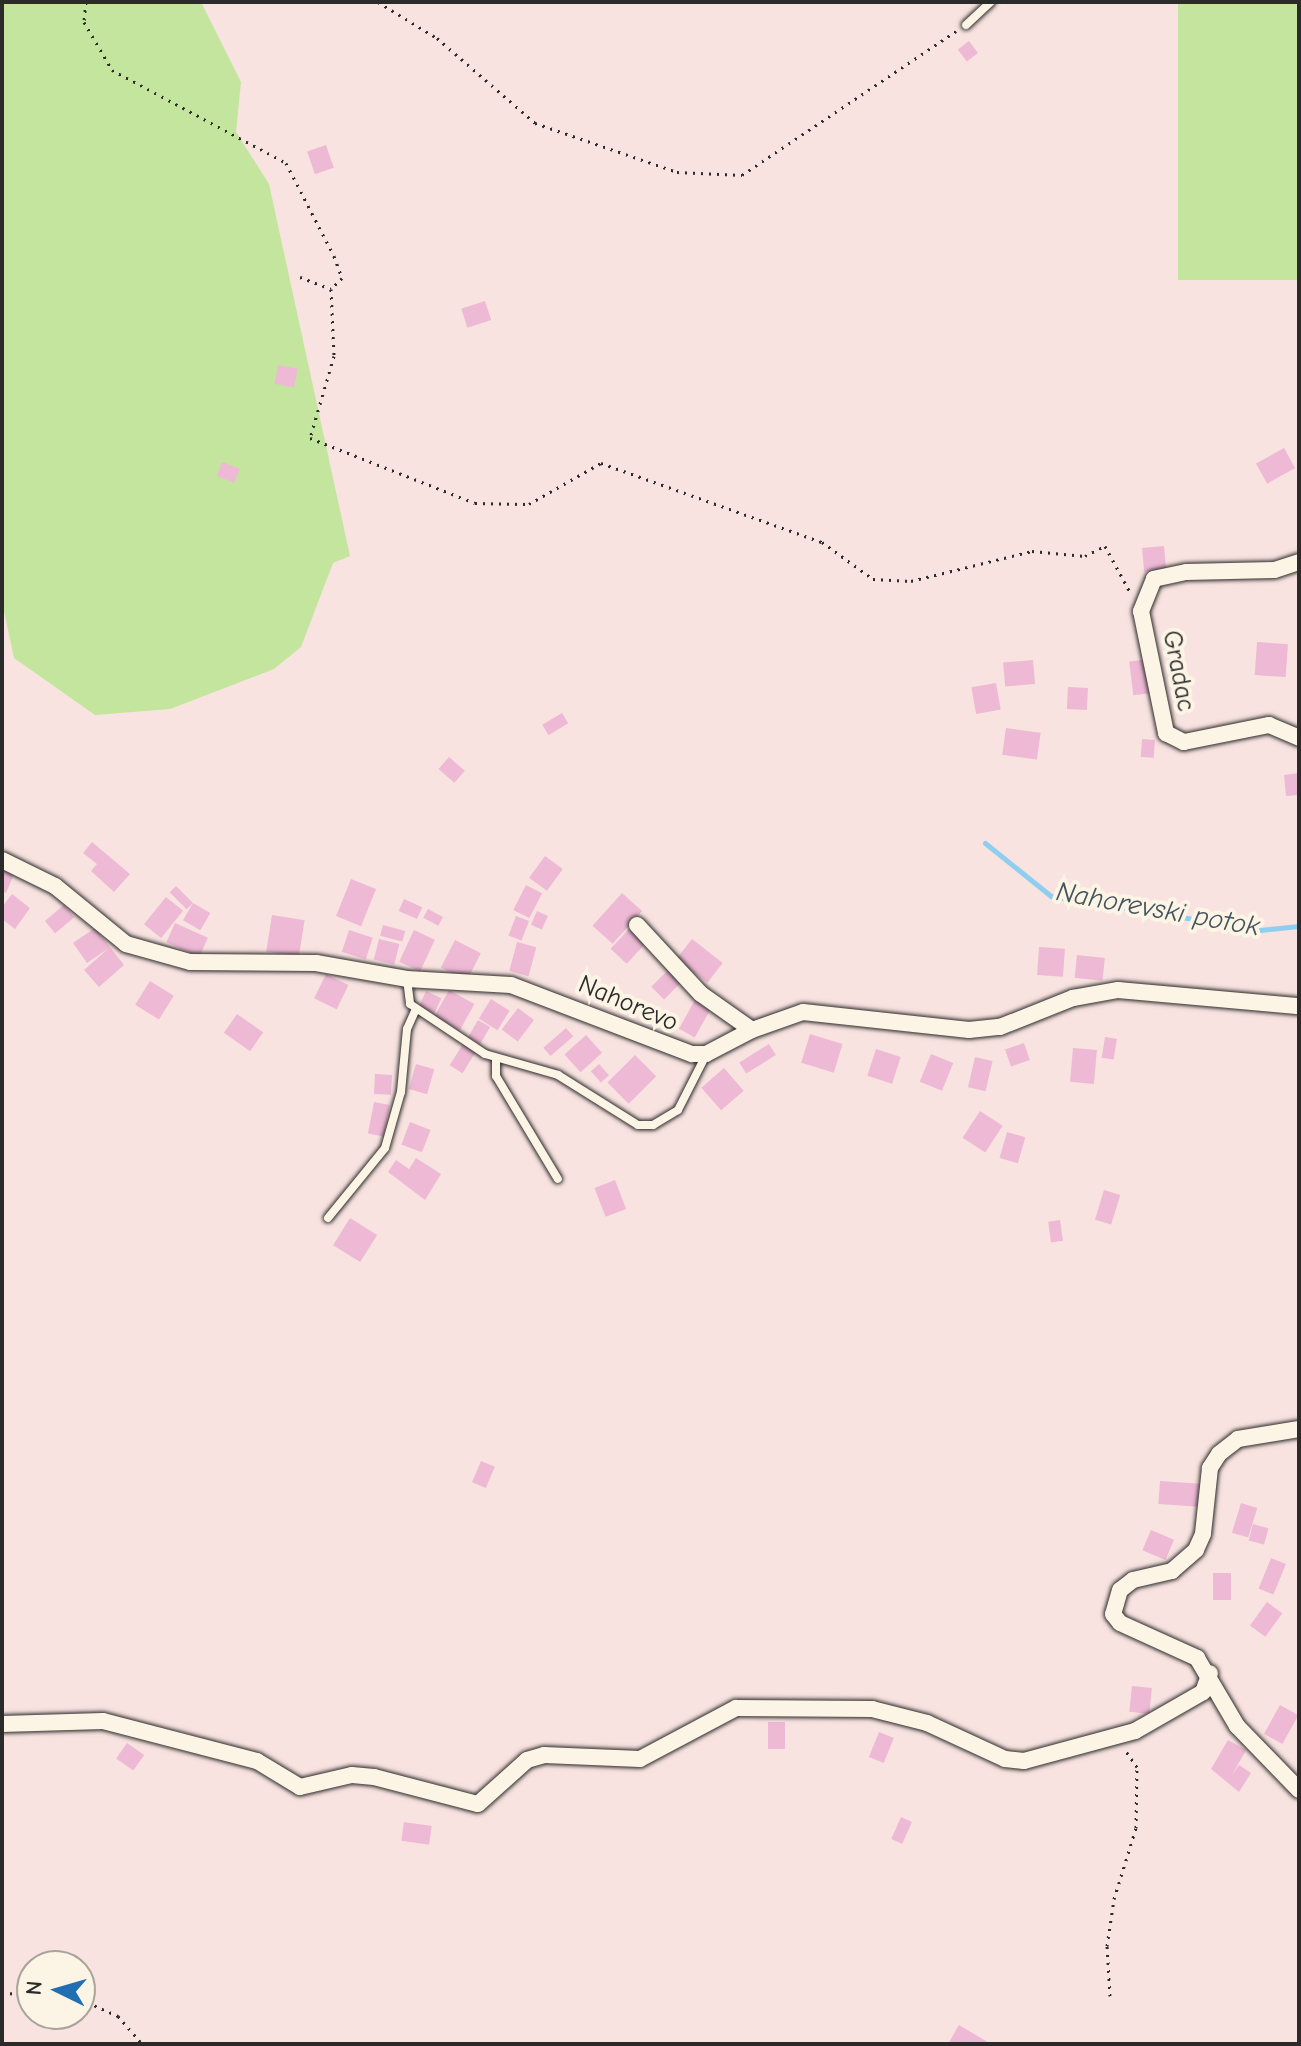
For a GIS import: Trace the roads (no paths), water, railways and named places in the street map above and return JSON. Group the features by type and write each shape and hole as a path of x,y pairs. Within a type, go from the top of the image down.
{"street":[{"name":"Gradac","path":"1299,562 1274,570 1186,572 1154,579 1141,611 1166,733 1184,742 1269,725 1299,738"},
{"name":"Nahorevo","path":"2,860 55,886 126,944 190,962 316,963 407,979 511,985 602,1016 678,1052 706,1054"},
{"path":"637,925 701,994 752,1030"},
{"path":"706,1054 752,1030 803,1012 969,1030 1000,1027 1073,998 1118,990 1299,1006"},
{"path":"1299,1429 1238,1439 1219,1454 1210,1468 1203,1534 1196,1550 1172,1571 1133,1580 1114,1603 1113,1614 1120,1623 1197,1658 1210,1673 1237,1726 1299,1790"},
{"path":"2,1724 103,1721 257,1761 300,1787 352,1775 374,1777 478,1804 527,1760 544,1755 640,1759 736,1708 872,1709 927,1723 1005,1759 1024,1761 1117,1736 1180,1708 1203,1692 1210,1673"}],"lane":[{"path":"966,25 991,2"},
{"path":"407,979 408,998 416,1009 496,1058 558,1075 638,1125 653,1125 678,1110 706,1054"},
{"path":"328,1218 385,1148 401,1092 407,1029 416,1009"},
{"path":"496,1058 496,1076 558,1179"}],"waterway":[{"name":"Nahorevski potok","path":"985,843 1051,896 1260,930 1299,926"}]}
